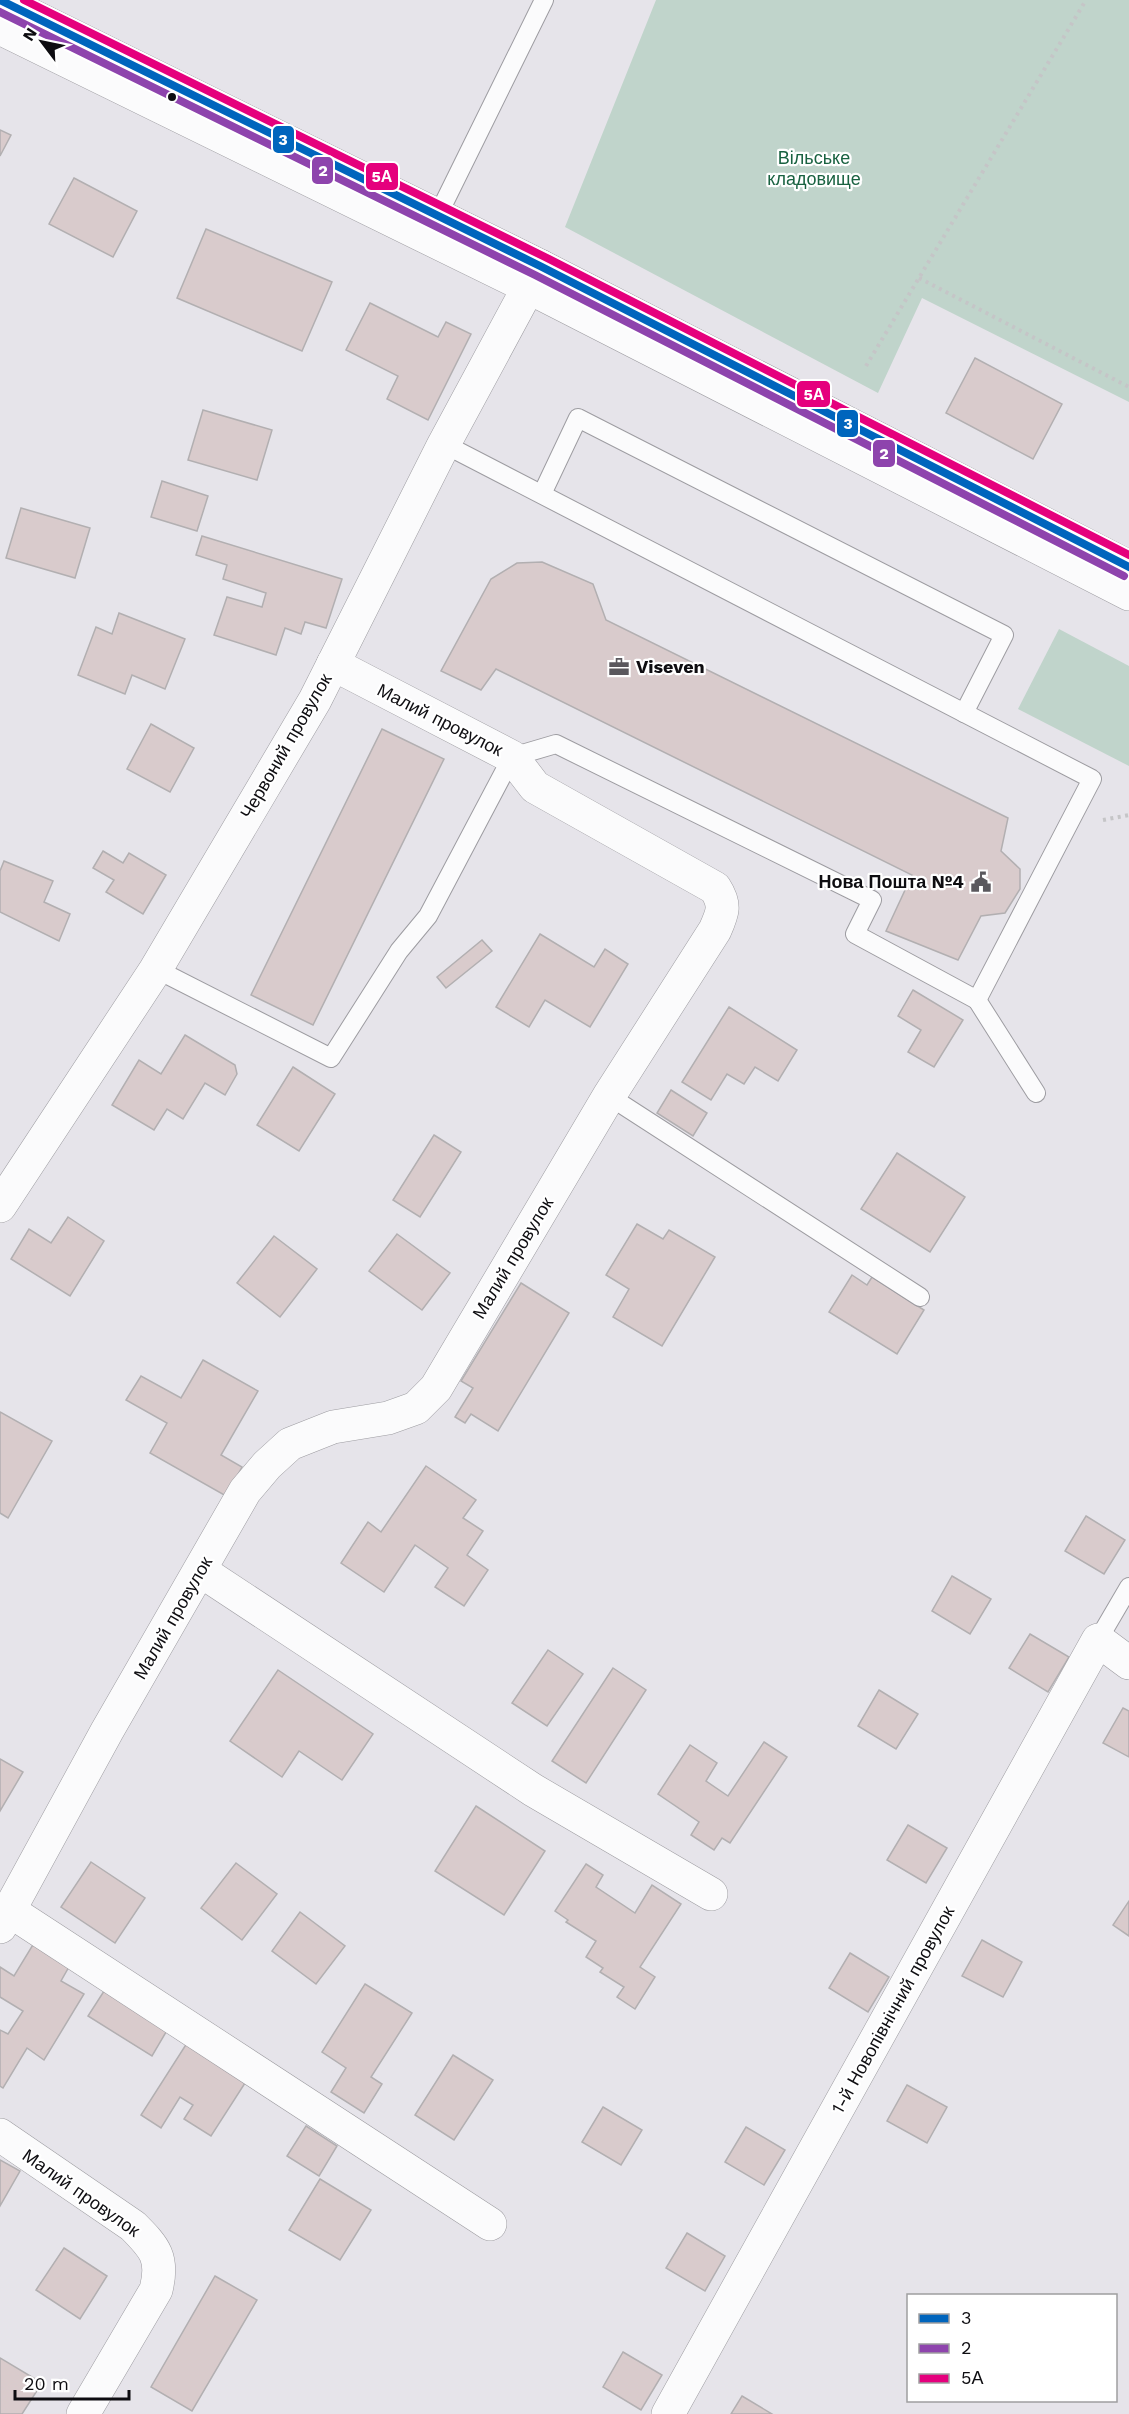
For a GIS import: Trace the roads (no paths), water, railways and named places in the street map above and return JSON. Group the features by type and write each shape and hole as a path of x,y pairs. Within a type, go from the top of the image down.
{"street":[{"path":"0,0 437,217 535,277 1129,594"},
{"path":"0,28 535,277 1129,567"},
{"name":"Червоний провулок","path":"0,1206 156,969 315,700 444,444 535,277"},
{"name":"Малий провулок","path":"5,1919 107,1731 245,1491 267,1465 290,1444 333,1427 388,1418 416,1408 436,1388 609,1096 715,930 722,914 722,900 715,888 535,788 512,757 333,664"},
{"path":"201,1571 532,1790 711,1894"},
{"path":"1098,1640 1129,1663"},
{"name":"1-й Новопівнічний провулок","path":"668,2414 1098,1640"},
{"path":"5,1919 490,2224"},
{"name":"Малий провулок","path":"0,2136 132,2226 152,2244 158,2257 161,2273 156,2290 83,2414"}],"lane":[{"path":"437,217 544,0"},
{"path":"542,494 578,418 1004,635 964,713"},
{"path":"444,444 1092,779 977,1000"},
{"path":"156,969 331,1058 399,951 428,916 512,757 556,744 872,900 855,934 977,1000 1036,1093"},
{"path":"609,1096 920,1297"},
{"path":"1098,1640 1129,1587"}],"place":[{"name":"Viseven","path":"619,667"},
{"name":"Нова Пошта №4","path":"981,882"}],"park label":[{"name":"Вільське кладовище","path":"814,168"}]}
